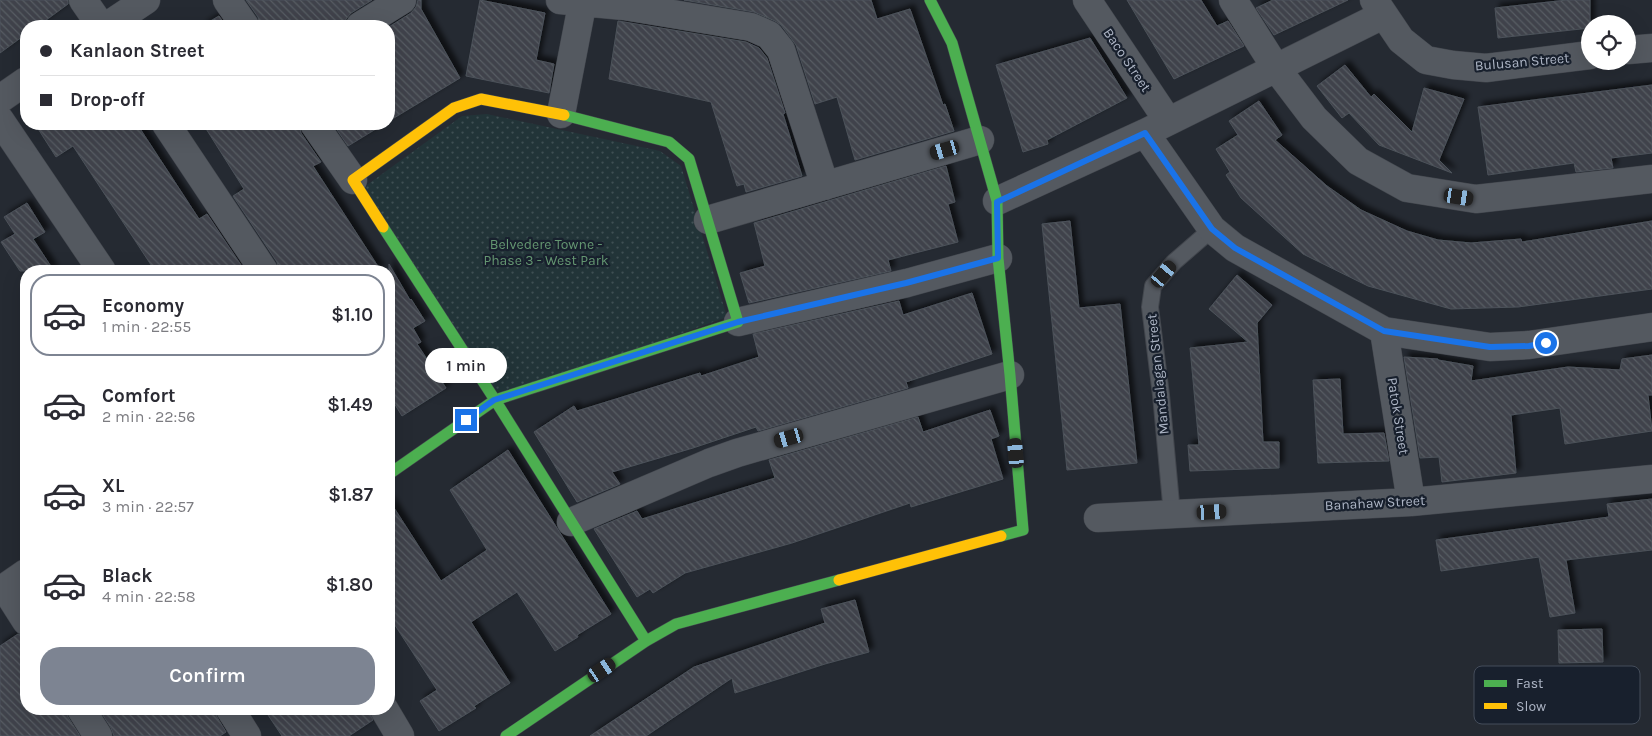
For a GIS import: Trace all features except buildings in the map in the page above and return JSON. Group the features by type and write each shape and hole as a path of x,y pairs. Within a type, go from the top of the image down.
{"street":[{"path":"84,0 97,20"},
{"path":"116,20 146,0"},
{"path":"227,0 241,20"},
{"path":"370,20 402,0"},
{"path":"506,736 646,641 676,624 1023,530 998,258 997,202 952,43 930,0"},
{"name":"Baco Street","path":"1087,0 1212,229 1235,248 1384,331"},
{"path":"1233,0 1276,68 1314,118 1358,161 1407,188 1476,199 1652,179"},
{"path":"561,114 575,1 624,6 751,28 769,34 781,50 825,186"},
{"path":"997,202 1157,127 1276,68 1379,8"},
{"name":"Bulusan Street","path":"1379,8 1402,40 1426,60 1486,68 1581,56"},
{"path":"1636,49 1652,48"},
{"path":"0,99 20,85"},
{"path":"353,180 454,108 481,99 561,114 669,142 689,159 738,322"},
{"path":"0,120 98,265"},
{"path":"170,130 260,265"},
{"path":"318,130 353,180 646,641"},
{"path":"708,220 980,140"},
{"path":"395,465 494,400 738,322 906,283 998,258"},
{"path":"1384,331 1490,347 1529,346 1652,326"},
{"name":"Patok Street","path":"1384,331 1411,502"},
{"path":"571,522 709,463 737,453 1010,375"},
{"name":"Banahaw Street","path":"1098,518 1411,502 1652,479"},
{"path":"10,584 20,608"},
{"path":"85,715 98,736"},
{"path":"234,715 247,736"},
{"path":"388,715 400,736"}],"lane":[{"name":"Mandalagan Street","path":"1172,514 1161,395 1150,307 1153,286 1174,262 1212,229"}],"green space":[{"name":"Belvedere Towne - Phase 3 - West Park","path":"487,114 660,151 681,166 727,317 495,400 360,190 462,116"}],"traffic: fast":[{"path":"930,0 952,43 997,201 998,258 1023,530 1001,536"},
{"path":"395,470 495,400 738,322 689,159 669,142 564,115"},
{"path":"383,227 495,400 646,641"},
{"path":"506,736 646,641 676,624 839,580"}],"traffic: slow":[{"path":"383,227 353,180 454,108 481,99 564,115"},
{"path":"839,580 1001,536"}],"route":[{"path":"466,420 494,400 738,322 906,283 998,258 997,202 1145,133 1212,229 1235,248 1384,331 1490,347 1529,346 1546,343"}]}
